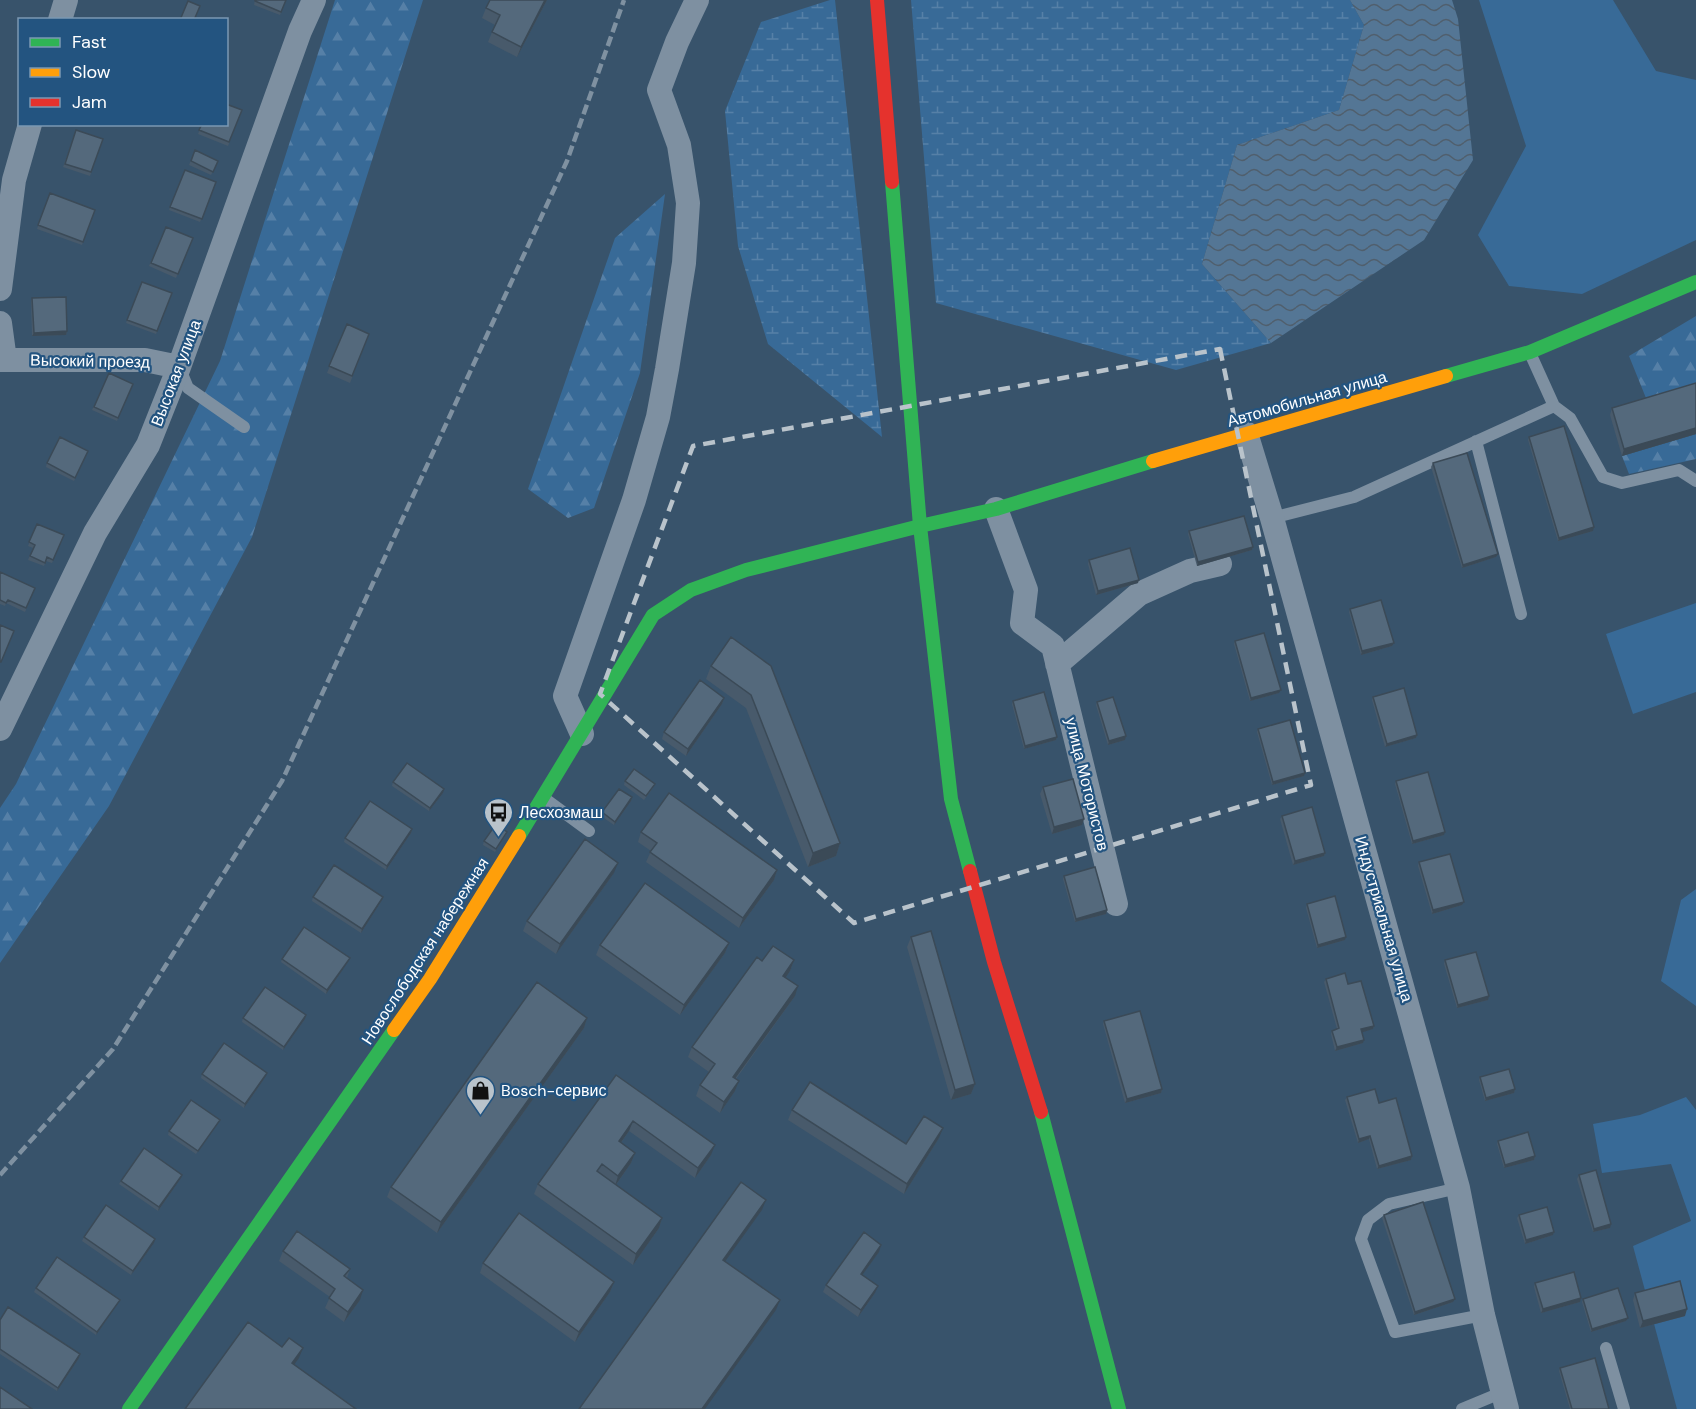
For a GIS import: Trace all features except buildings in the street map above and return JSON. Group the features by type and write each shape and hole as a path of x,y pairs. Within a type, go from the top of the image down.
{"street":[{"path":"61,18 66,0"},
{"name":"Высокая улица","path":"0,729 95,533 148,446 179,367 300,31 314,0"},
{"path":"582,734 566,696 634,500 658,417 684,263 688,203 679,145 659,90 677,42 697,0"},
{"path":"877,0 920,526 951,799 994,962 1038,1101 1119,1409"},
{"path":"0,289 14,180 29,126"},
{"name":"Автомобильная улица","path":"920,526 996,509 1246,433 1530,352 1696,282"},
{"path":"0,322 2,360"},
{"name":"Высокий проезд","path":"2,360 145,360 179,367"},
{"name":"Индустриальная улица","path":"1246,433 1272,518 1458,1188 1483,1315 1505,1400"},
{"name":"улица Мотористов","path":"996,509 1026,590 1022,623 1053,646 1116,904"},
{"name":"Новослободская набережная","path":"129,1409 430,979 544,797 652,615 691,590 746,570 920,526"},
{"path":"1057,664 1139,594 1190,571 1220,564"}],"lane":[{"path":"1530,352 1554,406 1570,418 1603,477 1622,483 1679,470 1696,481"},
{"path":"179,367 189,388 244,427"},
{"path":"1272,518 1354,497 1554,406"},
{"path":"1476,441 1521,614"},
{"path":"544,797 589,831"},
{"path":"1458,1188 1389,1204 1368,1220 1362,1239 1395,1332 1483,1315"},
{"path":"1606,1348 1624,1409"},
{"path":"1462,1409 1505,1400"}],"highlighted area":[{"path":"1220,349 1311,785 854,923 600,694 693,446"}],"green space":[{"path":"335,0 423,0 252,537 109,806 0,963 0,808 16,784 220,361"},
{"path":"835,0 882,437 768,344 738,246 725,111 761,22"},
{"path":"911,0 1350,0 1364,25 1339,110 1237,145 1202,264 1271,343 1176,370 936,303"},
{"path":"1479,0 1613,0 1656,71 1696,80 1696,240 1582,294 1509,286 1478,235 1526,146"},
{"path":"665,194 640,373 594,508 568,518 528,489 615,238"},
{"path":"1696,316 1696,389 1648,403 1629,356"},
{"path":"1696,434 1696,459 1629,474 1622,456"},
{"path":"1696,603 1696,692 1633,714 1606,634"},
{"path":"1696,889 1696,1006 1661,981 1681,900"},
{"path":"1686,1097 1696,1110 1696,1409 1677,1409 1633,1246 1691,1221 1671,1164 1602,1173 1593,1124 1640,1115"}],"water":[{"path":"1350,0 1452,0 1458,19 1473,160 1424,240 1271,343 1202,264 1237,145 1339,110 1364,25"}],"railway":[{"path":"0,1175 113,1049 282,781 567,161 624,0"}],"traffic: fast":[{"path":"892,182 920,526 951,799 970,871"},
{"path":"1446,376 1530,352 1696,282"},
{"path":"519,836 653,615 691,590 746,570 996,509 1153,461"},
{"path":"129,1409 394,1030"},
{"path":"1041,1112 1119,1409"}],"traffic: slow":[{"path":"1153,461 1446,376"},
{"path":"394,1030 430,979 519,836"}],"traffic: jam":[{"path":"877,0 892,182"},
{"path":"970,871 994,962 1041,1112"}],"place":[{"name":"Лесхозмаш","path":"498,838"},
{"name":"Bosch-сервис","path":"480,1116"}]}
